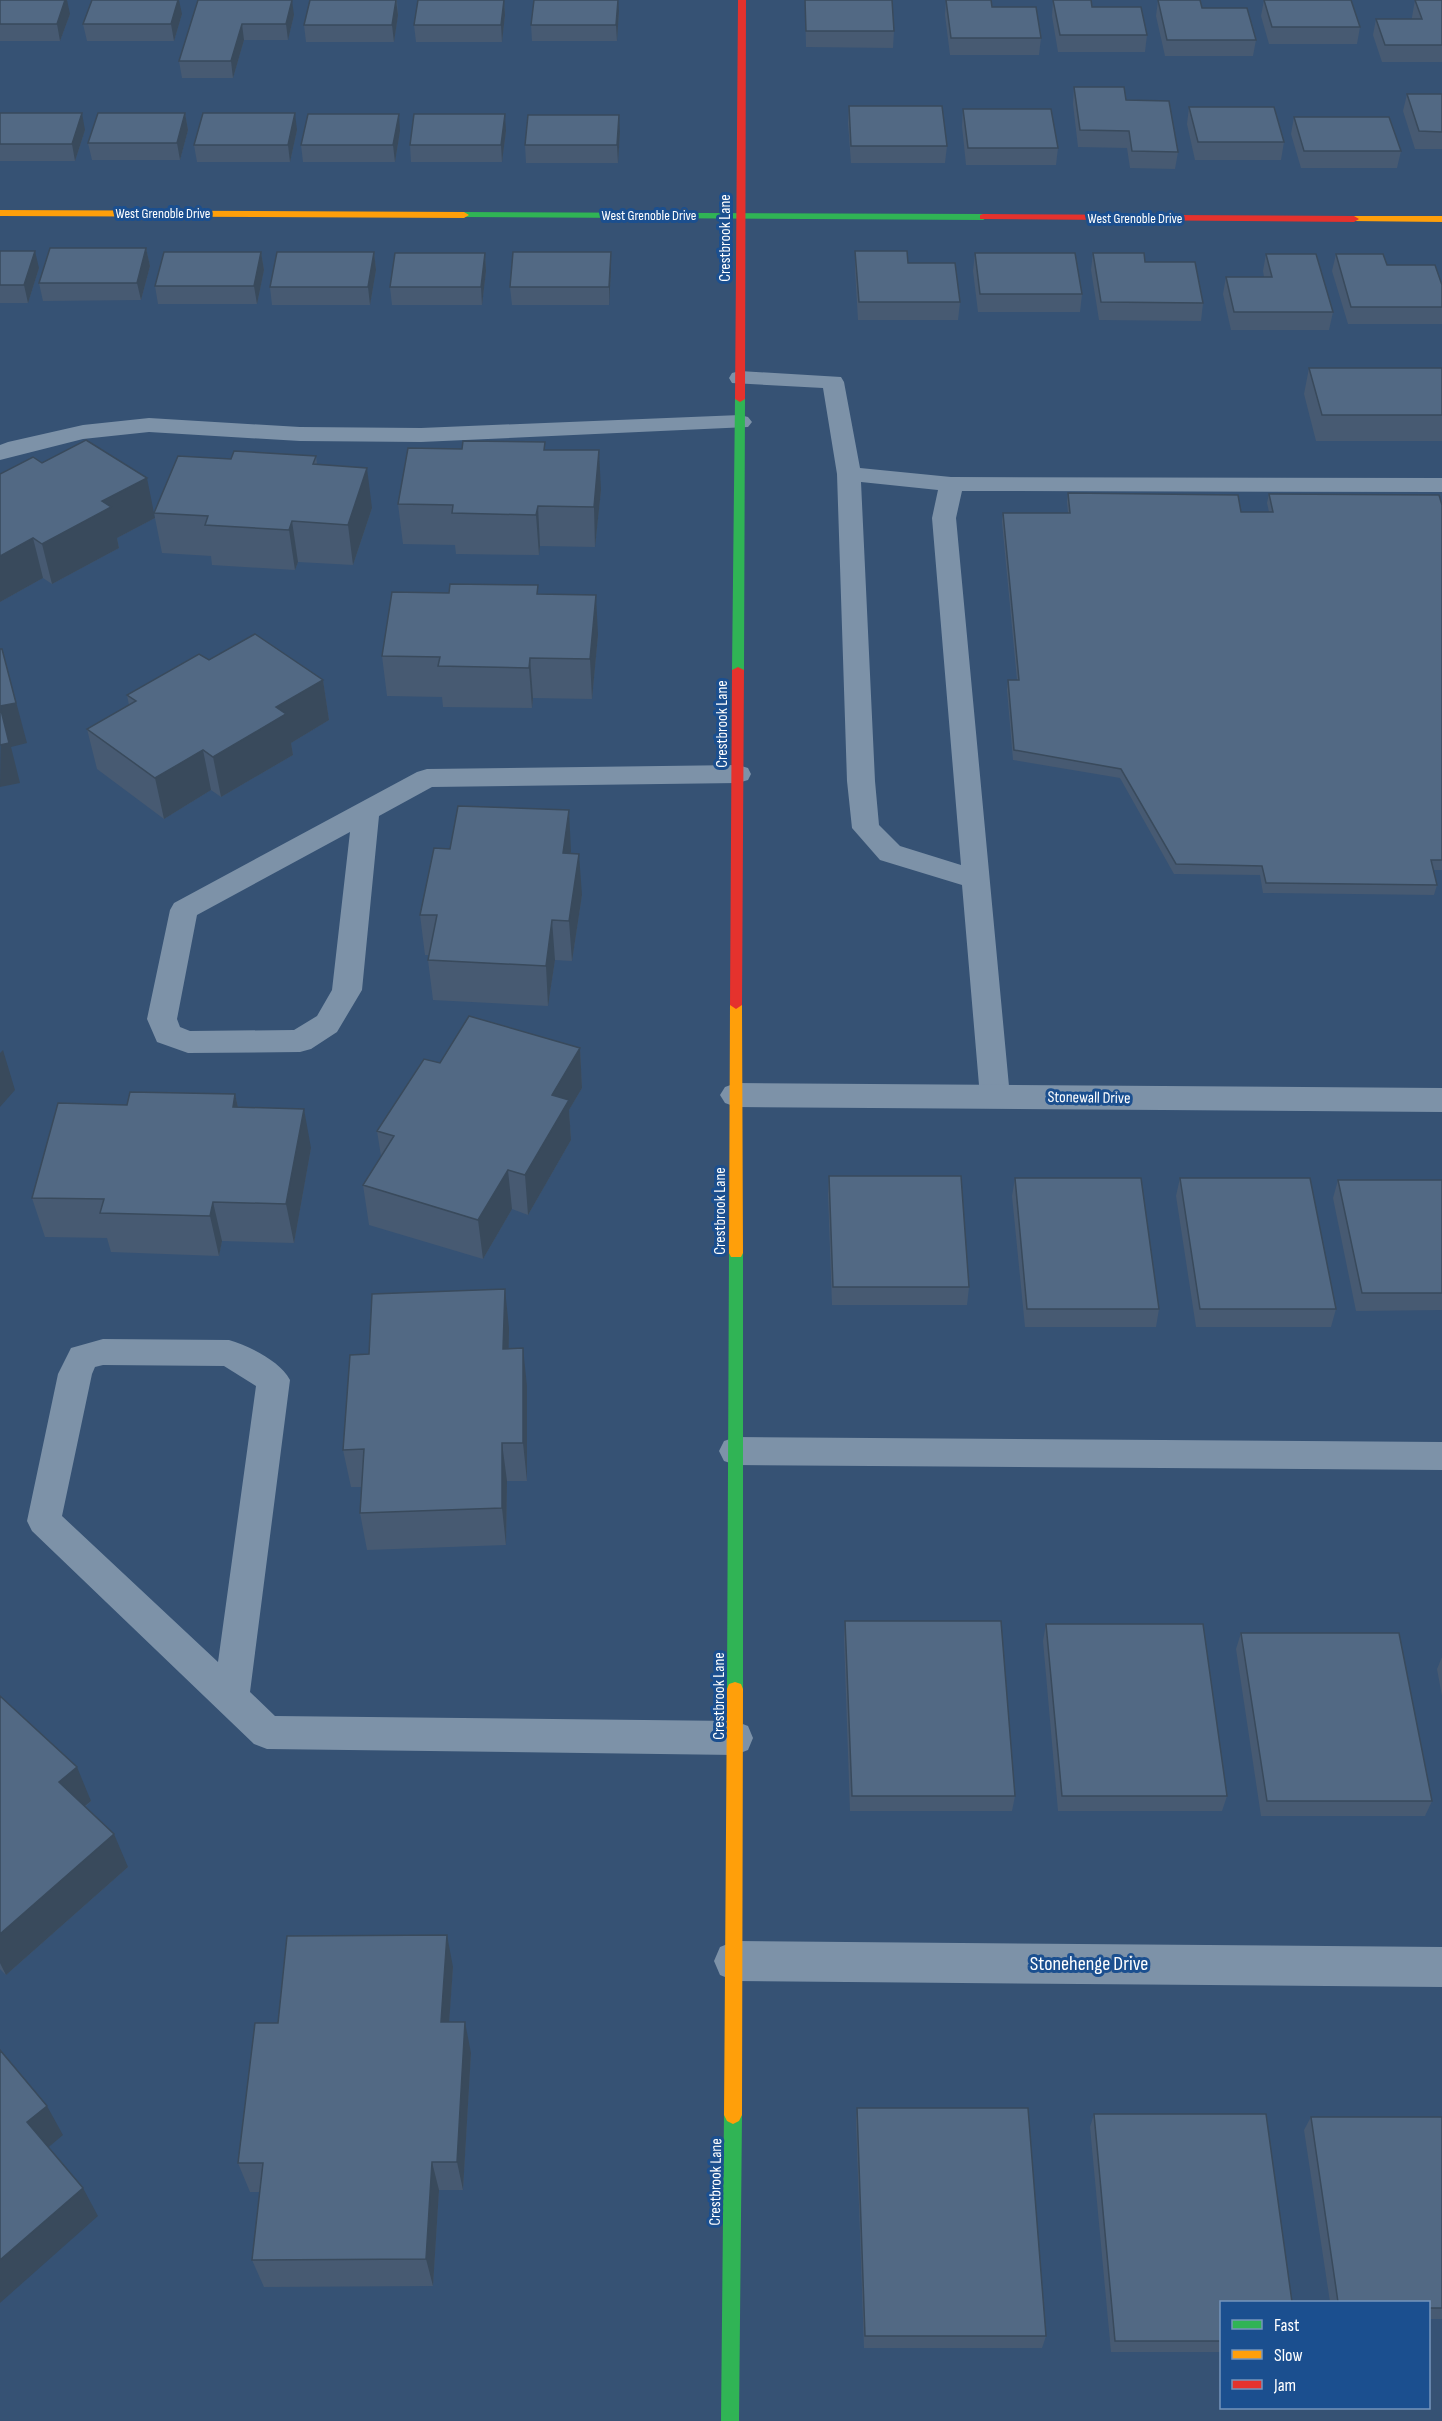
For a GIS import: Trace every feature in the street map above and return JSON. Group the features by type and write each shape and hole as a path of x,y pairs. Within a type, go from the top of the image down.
{"street":[{"name":"Crestbrook Lane","path":"730,2421 735,1961 736,1095 742,0"},
{"name":"West Grenoble Drive","path":"0,213 1442,219"},
{"name":"Stonewall Drive","path":"736,1095 1442,1100"},
{"name":"Stonehenge Drive","path":"735,1961 1442,1966"}],"lane":[{"path":"740,378 832,382 849,474 861,781 866,828 890,853 976,879"},
{"path":"0,453 16,447 83,432 149,425 300,434 421,435 740,422"},
{"path":"849,474 951,484 1442,485"},
{"path":"951,484 944,518 995,1096"},
{"path":"366,811 347,990 327,1024 300,1041 188,1042 167,1035 162,1019 184,910 366,811 427,778 738,774"},
{"path":"231,1698 273,1380 228,1353 103,1352 83,1358 75,1374 44,1521 231,1698 267,1732 735,1738"},
{"path":"736,1451 1442,1456"}],"building":[{"path":"0,0 65,0 57,24 0,24"},
{"path":"92,0 178,0 171,24 83,24"},
{"path":"198,0 292,0 286,24 242,24 231,61 179,61"},
{"path":"310,0 396,0 392,25 304,25"},
{"path":"418,0 504,0 501,25 414,25"},
{"path":"534,0 618,0 616,25 531,25"},
{"path":"805,0 892,0 894,31 806,31"},
{"path":"946,0 991,0 992,7 1036,7 1041,38 951,38"},
{"path":"1053,0 1091,0 1092,7 1141,7 1147,35 1060,35"},
{"path":"1158,0 1200,0 1202,8 1247,8 1256,40 1167,40"},
{"path":"1264,0 1351,0 1360,27 1272,27"},
{"path":"1415,0 1442,0 1442,45 1385,45 1376,19 1422,19"},
{"path":"1074,87 1124,87 1126,100 1169,101 1178,152 1132,151 1129,131 1080,130"},
{"path":"1407,94 1442,94 1442,132 1419,131"},
{"path":"849,106 942,106 947,146 851,146"},
{"path":"1189,107 1274,107 1284,142 1198,142"},
{"path":"963,109 1051,109 1058,148 968,148"},
{"path":"0,113 82,113 72,144 0,144"},
{"path":"98,113 185,113 177,143 88,143"},
{"path":"203,113 295,113 288,145 194,145"},
{"path":"308,114 399,114 393,145 301,145"},
{"path":"414,114 505,114 501,145 410,145"},
{"path":"528,115 619,115 617,145 525,145"},
{"path":"1294,117 1389,117 1401,151 1304,151"},
{"path":"50,248 146,248 137,283 39,283"},
{"path":"0,251 35,251 24,285 0,285"},
{"path":"855,251 907,251 908,263 955,263 960,302 859,302"},
{"path":"164,252 261,252 254,286 155,286"},
{"path":"277,252 374,252 368,287 270,287"},
{"path":"513,252 611,252 609,287 510,287"},
{"path":"395,253 485,253 481,287 390,287"},
{"path":"975,253 1075,253 1082,294 980,294"},
{"path":"1093,253 1144,253 1145,262 1195,262 1203,303 1101,302"},
{"path":"1266,254 1316,254 1333,312 1234,312 1226,277 1272,277"},
{"path":"1336,254 1383,254 1387,265 1435,265 1442,285 1442,307 1351,307"},
{"path":"1309,368 1442,368 1442,415 1322,415"},
{"path":"86,440 147,478 102,501 111,507 42,544 33,538 0,556 0,474 33,457 42,463"},
{"path":"463,441 545,442 544,450 599,450 594,507 538,506 536,515 452,513 453,505 398,504 408,448 462,449"},
{"path":"234,451 316,456 313,464 367,468 348,525 292,521 289,530 205,525 208,516 154,513 178,456 231,459"},
{"path":"1068,493 1238,495 1241,512 1273,512 1269,494 1439,495 1442,505 1442,860 1431,860 1437,885 1266,883 1262,866 1176,864 1121,769 1014,750 1008,680 1019,680 1003,513 1070,513"},
{"path":"450,584 538,585 537,594 596,595 590,659 530,658 529,668 438,666 440,657 382,656 392,592 449,593"},
{"path":"255,634 323,680 276,707 286,714 213,757 203,750 155,778 87,729 136,701 127,695 199,654 209,660"},
{"path":"0,649 2,649 16,703 0,706"},
{"path":"0,706 9,743 0,745"},
{"path":"458,806 569,810 563,853 579,854 569,921 552,920 546,966 428,960 437,915 420,915 434,848 450,849"},
{"path":"469,1016 580,1048 552,1095 569,1100 525,1175 508,1170 478,1220 363,1185 394,1136 377,1131 424,1059 440,1063"},
{"path":"130,1092 235,1094 233,1107 304,1109 286,1204 213,1202 210,1216 100,1213 104,1199 32,1198 58,1103 127,1105"},
{"path":"829,1176 961,1176 969,1287 833,1287"},
{"path":"1015,1178 1141,1178 1159,1309 1027,1309"},
{"path":"1180,1178 1310,1178 1336,1309 1200,1309"},
{"path":"1338,1180 1442,1180 1442,1293 1362,1293"},
{"path":"505,1289 503,1349 523,1348 523,1443 502,1443 502,1508 360,1513 364,1449 343,1450 350,1355 369,1354 372,1294"},
{"path":"845,1621 1001,1621 1015,1796 852,1796"},
{"path":"1046,1624 1203,1624 1227,1796 1062,1796"},
{"path":"1241,1633 1399,1633 1432,1801 1267,1801"},
{"path":"0,1696 77,1767 59,1782 114,1834 0,1934"},
{"path":"447,1935 441,2022 465,2022 457,2162 432,2162 426,2259 252,2260 263,2163 238,2163 255,2023 278,2023 287,1936"},
{"path":"0,2050 47,2106 27,2122 83,2188 0,2260"},
{"path":"857,2108 1028,2108 1046,2336 865,2336"},
{"path":"1094,2114 1266,2114 1292,2301 1220,2301 1220,2341 1115,2341"},
{"path":"1311,2117 1442,2117 1442,2308 1430,2308 1430,2301 1338,2301"}],"traffic: fast":[{"path":"464,215 983,217"},
{"path":"738,670 740,399"},
{"path":"735,1689 736,1253"},
{"path":"730,2421 733,2115"}],"traffic: slow":[{"path":"0,213 464,215"},
{"path":"1354,219 1442,219"},
{"path":"736,1005 736,1253"},
{"path":"733,2115 735,1689"}],"traffic: jam":[{"path":"740,399 742,0"},
{"path":"983,217 1354,219"},
{"path":"736,1005 738,670"}]}
